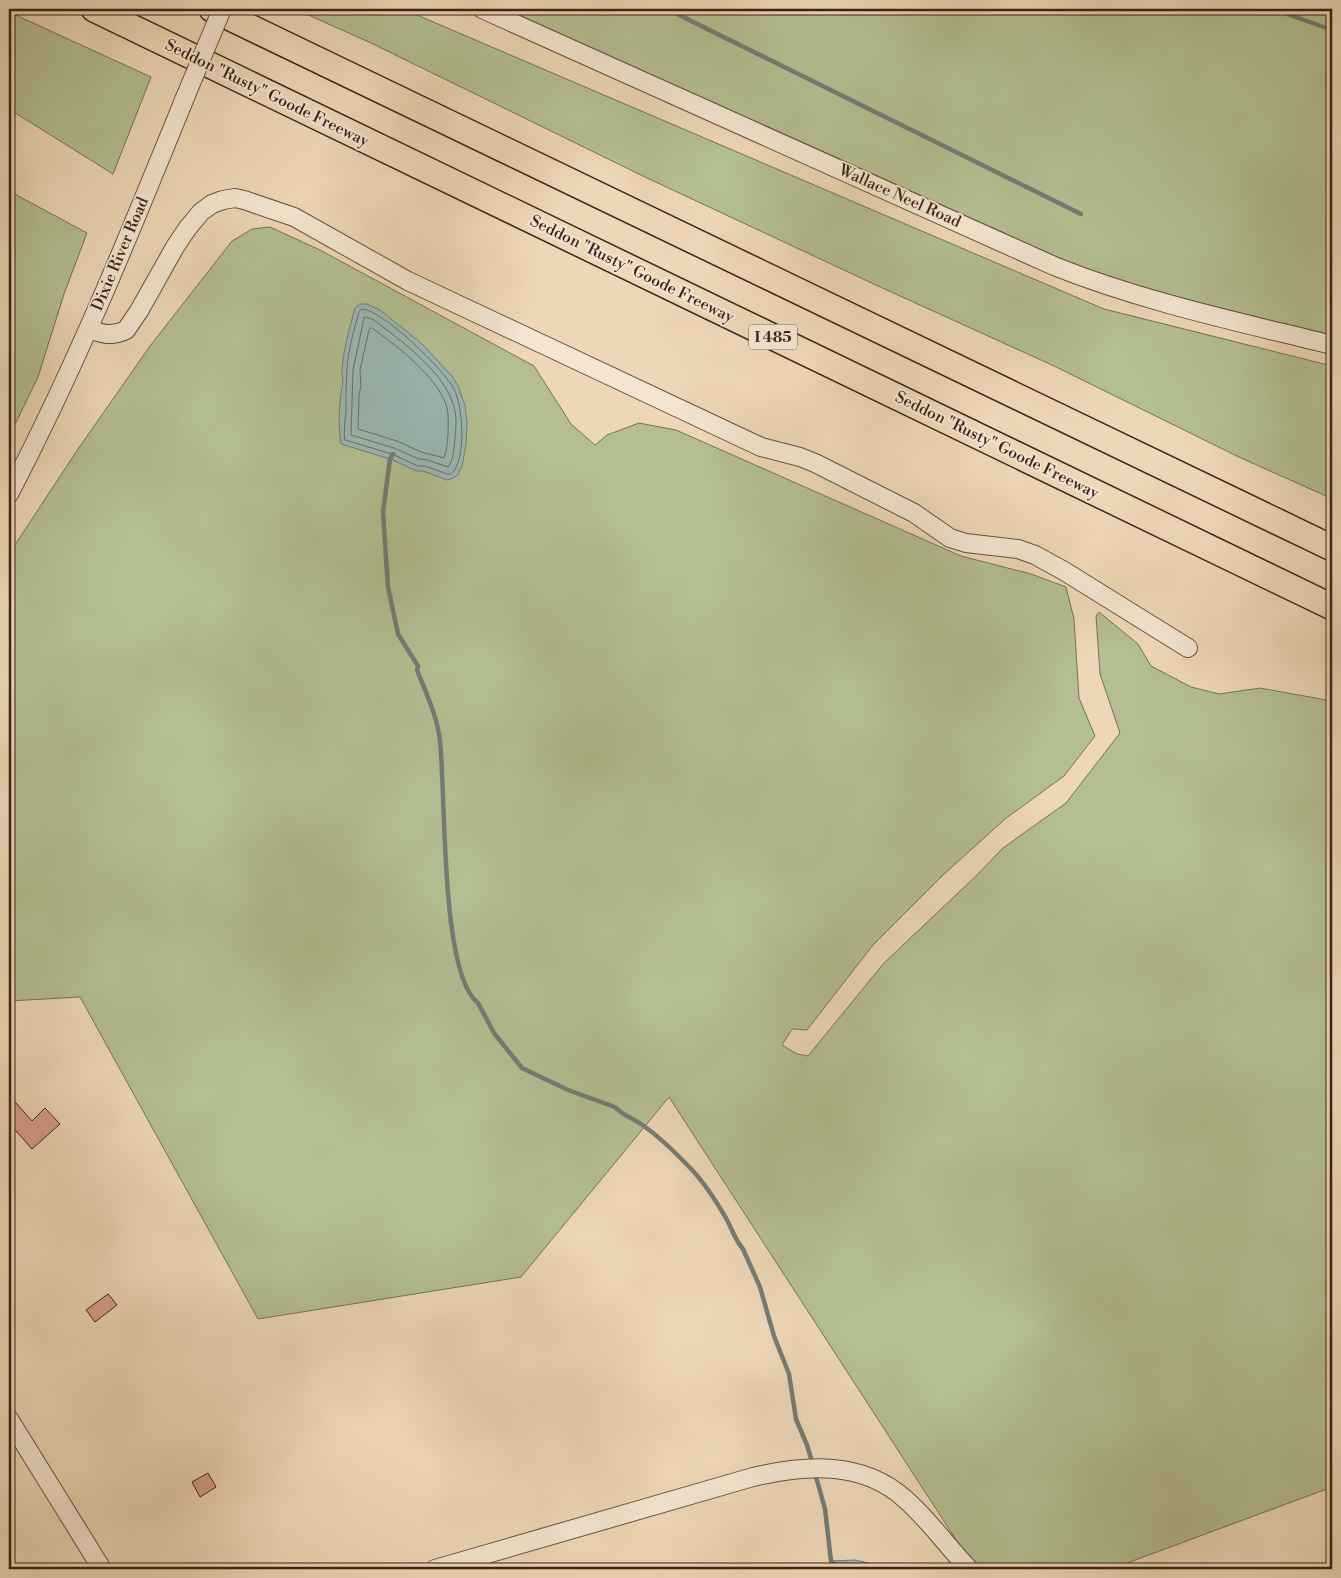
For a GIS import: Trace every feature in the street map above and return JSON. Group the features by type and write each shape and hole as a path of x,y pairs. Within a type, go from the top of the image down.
{"highway":[{"name":"Seddon \"Rusty\" Goode Freeway","path":"94,9 1332,607"},
{"path":"212,9 1332,548"}],"street":[{"name":"Dixie River Road","path":"9,494 36,443 129,236 222,9"},
{"name":"Wallace Neel Road","path":"482,9 1054,266 1097,283 1160,302 1332,345"},
{"path":"88,329 106,335 116,335 126,330 187,229 201,212 212,204 235,198 259,204 294,216 408,281 761,447 815,463 914,513 950,538 966,543 1018,549 1035,555 1188,648"},
{"path":"9,1419 102,1569"},
{"path":"434,1569 754,1477 782,1470 814,1468 860,1474 887,1485 906,1499 969,1569"}],"green space":[{"path":"295,9 403,9 1104,309 1332,366 1332,502 1326,496 1241,458 1054,366 645,177 371,43"},
{"path":"506,9 1332,9 1332,335 1163,293 1064,260"},
{"path":"9,12 151,77 113,174 9,109"},
{"path":"9,191 87,233 64,294 38,377 9,437"},
{"path":"270,227 320,250 534,366 571,424 595,445 607,435 639,423 676,430 961,556 1031,574 1066,587 1074,619 1079,698 1095,736 1064,776 1005,819 942,876 873,945 807,1030 792,1029 782,1045 797,1054 808,1056 884,963 1003,848 1066,803 1120,733 1100,674 1096,616 1099,612 1138,644 1151,666 1191,687 1219,694 1260,688 1332,701 1332,1487 1111,1569 975,1569 669,1097 521,1277 258,1319 80,997 9,1001 9,554 76,452 150,346 232,241 252,229"}],"water":[{"path":"361,304 367,304 380,310 421,343 452,376 458,386 465,405 467,423 466,445 462,466 458,475 453,478 447,480 423,471 417,471 390,459 341,444 339,416 343,382 343,360 355,308"},
{"path":"855,1560 873,1564 882,1569 830,1569 831,1561"}],"building":[{"path":"9,1095 32,1121 45,1108 60,1124 32,1149 9,1123"},
{"path":"108,1294 117,1305 95,1322 86,1310"},
{"path":"208,1473 216,1487 200,1497 192,1482"}],"waterway":[{"path":"667,9 1081,214"},
{"path":"1273,9 1332,30"},
{"path":"393,454 390,459 383,512 388,587 398,634 418,666 417,670 439,733 451,922 457,958 466,986 478,1003 494,1033 522,1068 568,1090 615,1107 641,1124 675,1152 715,1199 743,1249 760,1287 774,1336 789,1374 796,1419 813,1465"},
{"path":"815,1473 825,1509 831,1561 842,1569"}]}
